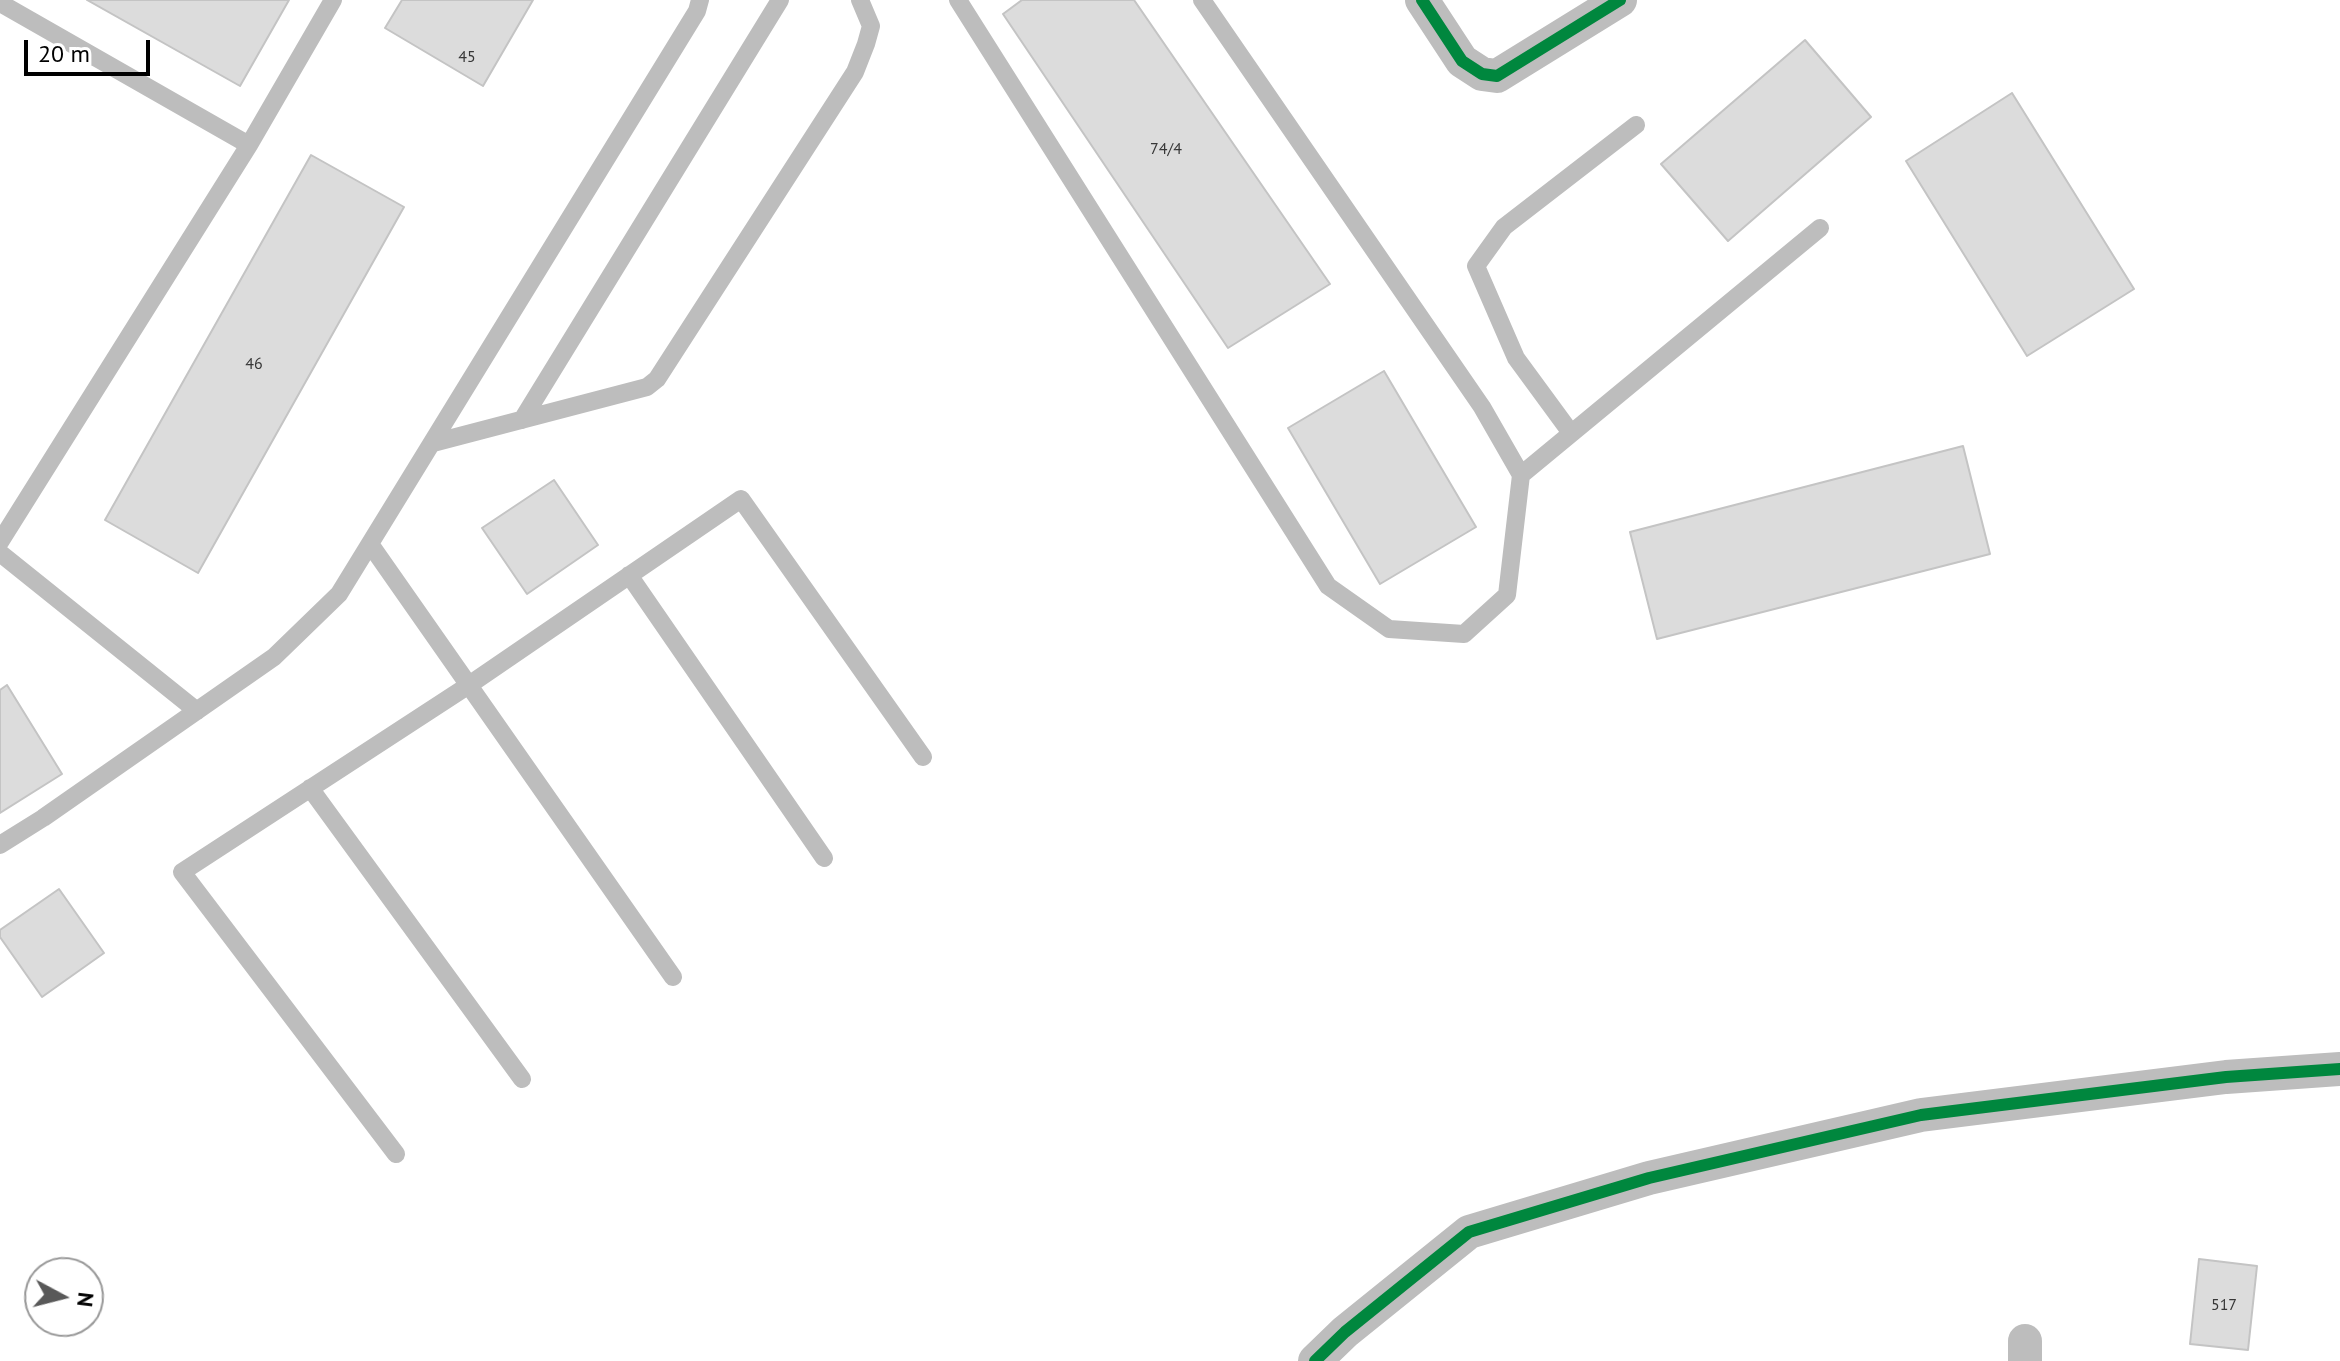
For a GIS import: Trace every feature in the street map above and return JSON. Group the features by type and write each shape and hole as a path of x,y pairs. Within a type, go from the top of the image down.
{"street":[{"path":"1422,0 1462,61 1482,74 1497,76 1620,0"},
{"path":"1315,1361 1345,1332 1469,1232 1649,1178 1921,1115 2212,1079 2340,1069"}],"lane":[{"path":"0,542 249,145 333,0"},
{"path":"0,845 274,657 339,594 697,11 700,0"},
{"path":"522,420 780,0"},
{"path":"433,443 647,387 665,370 855,72 871,26 860,0"},
{"path":"958,0 1328,586 1389,629 1464,634 1507,595 1521,475 1482,407 1202,0"},
{"path":"0,3 249,145"},
{"path":"1571,433 1516,358 1476,266 1504,227 1636,125"},
{"path":"1521,475 1820,228"},
{"path":"396,1154 182,872 469,685 741,499 923,757"},
{"path":"370,544 673,977"},
{"path":"0,553 197,711"},
{"path":"629,575 824,858"},
{"path":"310,788 522,1079"}],"building":[{"path":"87,0 289,0 240,86"},
{"path":"402,0 533,0 483,86 385,28"},
{"path":"1022,0 1134,0 1330,284 1228,348 1003,14"},
{"path":"1805,40 1871,117 1728,241 1661,164"},
{"path":"2012,93 2134,289 2027,356 1906,161"},
{"path":"311,155 404,207 198,573 105,520"},
{"path":"1384,371 1476,527 1380,584 1288,428"},
{"path":"1963,446 1990,554 1657,639 1630,532"},
{"path":"554,480 598,545 527,594 482,528"},
{"path":"7,685 62,774 0,813 0,690"},
{"path":"59,889 104,953 42,997 0,937 0,930"},
{"path":"2199,1259 2257,1266 2248,1350 2190,1344"}],"cycle path":[{"path":"1422,0 1462,61 1482,74 1497,76 1620,0"},
{"path":"1315,1361 1345,1332 1469,1232 1649,1178 1921,1115 2226,1077 2340,1069"}]}
